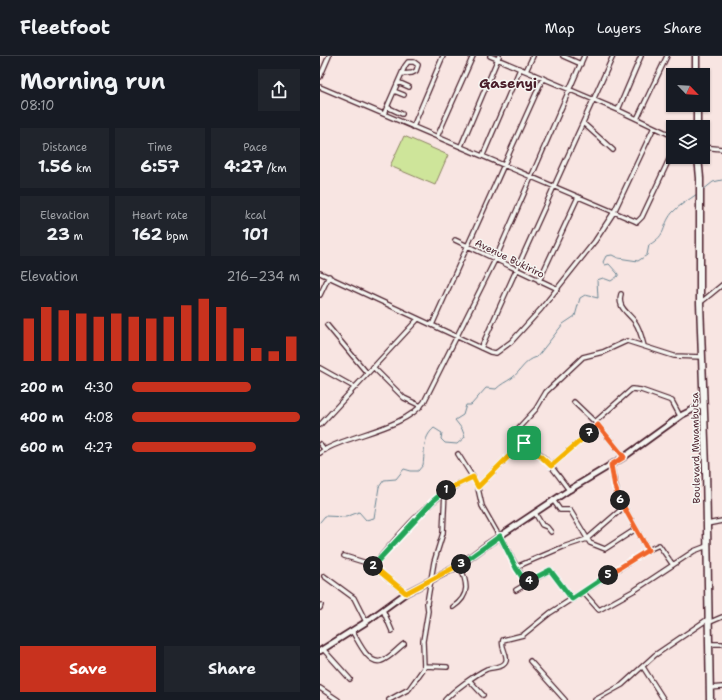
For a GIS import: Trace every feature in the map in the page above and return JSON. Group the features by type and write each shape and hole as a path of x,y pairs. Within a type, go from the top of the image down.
{"highway":[{"path":"696,56 696,68"},
{"name":"Boulevard Mwambutsa","path":"698,164 697,179 700,196 700,303 704,404 710,700"}],"street":[{"path":"320,77 329,56"},
{"path":"413,127 443,56"},
{"path":"437,137 473,56"},
{"path":"490,56 498,58 520,69 570,89 666,133"},
{"path":"526,71 533,56"},
{"path":"563,56 581,64"},
{"path":"320,453 409,417 421,406 495,260 584,56"},
{"path":"481,348 613,56"},
{"path":"618,110 641,56"},
{"path":"637,119 667,56"},
{"path":"461,146 498,58"},
{"path":"384,114 398,82 402,74 408,62 414,62 418,65 416,71 402,74"},
{"path":"483,155 520,69"},
{"path":"432,325 543,78"},
{"path":"398,82 409,87"},
{"path":"320,87 483,155 553,187 635,221 640,220 667,164"},
{"path":"394,91 404,95"},
{"path":"387,107 402,114"},
{"path":"583,122 613,150"},
{"path":"320,273 481,348 496,353 502,350 558,289 578,264 614,212 654,127"},
{"path":"710,148 722,149"},
{"path":"539,281 578,197"},
{"name":"Avenue Bukiriro","path":"455,240 558,289"},
{"path":"320,295 329,276"},
{"path":"700,303 722,284"},
{"path":"621,294 619,302 621,307 638,327 644,346"},
{"path":"320,425 418,319"},
{"path":"328,325 367,373"},
{"path":"569,490 551,466 533,449 512,435 536,409 546,392 583,358 603,352 627,341 674,356 702,356"},
{"path":"373,367 404,398 421,406"},
{"path":"320,368 354,387"},
{"path":"595,422 628,392 636,389 672,401 680,416"},
{"path":"574,402 598,425 624,457"},
{"path":"350,679 322,650 366,622 406,593 460,565 553,500 624,457 680,416 704,404"},
{"path":"551,466 598,425"},
{"path":"478,487 524,443"},
{"path":"320,444 325,450"},
{"path":"458,454 478,487 482,506 500,536 516,568 526,583"},
{"path":"611,465 615,487 624,507 648,550"},
{"path":"373,566 397,538 433,501 445,491 473,477"},
{"path":"389,700 409,689 422,674 425,666 423,641 428,612 427,603 434,562 443,533 445,491"},
{"path":"553,500 560,510 570,510 590,543 606,550 636,529"},
{"path":"516,568 563,547 587,539 624,507"},
{"path":"535,513 542,525 547,527 551,532"},
{"path":"707,524 722,521"},
{"path":"445,700 487,669 505,663 506,657 502,644 503,640 523,635 550,613 648,550 659,545 673,565"},
{"path":"583,592 598,610 635,590 694,551 707,546"},
{"path":"344,556 362,560 373,566 406,593"},
{"path":"453,607 462,601 465,594 465,578 460,565"},
{"path":"516,590 550,570 572,599"},
{"path":"324,576 354,598 366,622"},
{"path":"383,610 392,631"},
{"path":"595,700 622,685 655,655 708,621 722,617"},
{"path":"352,631 367,656 376,661 382,661 404,644"},
{"path":"708,644 722,644"},
{"path":"530,661 564,700"},
{"path":"425,666 447,668"},
{"path":"643,667 664,700"},
{"path":"470,681 483,695"},
{"path":"710,688 722,686"},
{"path":"320,688 338,700"}],"green space":[{"path":"404,136 448,155 435,185 390,166"}],"waterway":[{"path":"703,190 713,182 722,180"},
{"path":"320,522 325,516 346,517 359,512 366,520 374,518 379,487 384,480 396,479 404,469 418,471 423,465 424,450 430,432 434,428 442,433 441,439 445,443 457,444 465,437 462,429 455,420 463,415 466,405 471,405 486,388 496,389 512,378 526,363 537,357 563,324 575,316 580,298 585,295 598,298 597,280 603,278 611,281 618,276 609,264 605,265 603,262 606,256 612,255 618,258 638,261 647,255 649,245 662,234 666,222 672,213 697,194"}],"district":[{"name":"Gasenyi","path":"508,83"}],"route":[{"path":"598,425 624,457 611,465 615,487 618,496 648,550 572,599 550,570 526,583 516,568 500,536 460,565 406,593 373,566 397,538 438,496 459,483 473,477 478,487 521,444 524,443 533,449 551,466 598,425"}]}
